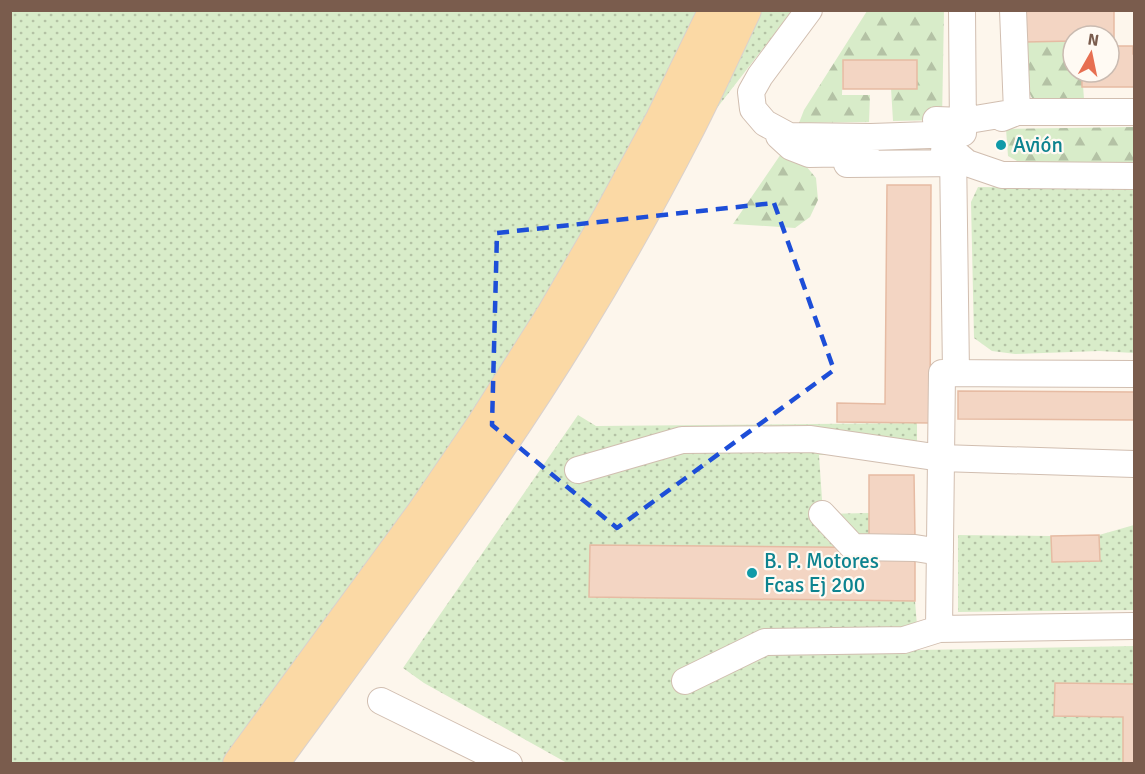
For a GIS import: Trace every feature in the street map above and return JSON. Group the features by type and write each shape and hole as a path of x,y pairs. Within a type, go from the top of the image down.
{"main road":[{"path":"239,764 422,514 488,417 553,314 608,219 662,119 715,10"},
{"path":"272,764 457,509 506,438 575,329 632,233 688,128 745,10"}],"street":[{"path":"809,10 760,76 751,92 753,109 765,123 791,147 809,154 961,140 1017,112 1134,112"},
{"path":"956,373 962,10"},
{"path":"1013,10 1017,112"},
{"path":"765,123 942,120 961,140 1002,175 1134,176"},
{"path":"765,123 789,136 961,140"},
{"path":"939,629 942,373 1134,374"},
{"path":"578,470 682,440 811,440 941,458 1134,464"},
{"path":"822,514 853,547 915,548 940,552"},
{"path":"685,681 765,642 904,640 939,629 1134,626"},
{"path":"381,701 509,764"}],"highlighted area":[{"path":"774,203 834,370 617,528 492,425 497,233"}],"green space":[{"path":"10,11 701,11 597,215 494,383 364,571 224,763 11,763"},
{"path":"757,11 792,11 710,117"},
{"path":"867,11 944,11 942,120 893,121 891,88 843,60 842,95 870,95 869,122 799,123 804,110"},
{"path":"1061,41 1061,84 1083,84 1084,99 1032,98 1026,87 1025,42"},
{"path":"1134,127 1134,162 1021,163 1008,156 1006,129"},
{"path":"783,151 806,166 816,178 818,200 810,217 795,228 733,224"},
{"path":"978,187 1134,189 1134,353 1099,351 1015,354 992,351 974,338 971,202"},
{"path":"578,415 596,426 917,423 917,455 819,455 823,514 869,513 915,548 915,601 919,650 1134,646 1134,763 567,763 424,683 403,668"},
{"path":"1134,525 1134,610 958,612 958,535 1099,535"}],"building":[{"path":"1025,11 1114,11 1114,24 1061,24 1061,41 1025,42"},
{"path":"1121,46 1133,46 1134,87 1082,87 1082,84 1121,84"},
{"path":"843,60 917,60 917,89 843,89"},
{"path":"887,185 931,185 930,423 837,422 837,403 885,404"},
{"path":"958,391 1134,392 1134,420 958,419"},
{"path":"869,475 914,475 915,537 869,537"},
{"path":"1099,535 1100,561 1052,562 1051,536"},
{"name":"B. P. Motores Fcas Ej 200","path":"590,545 915,548 915,601 589,597"},
{"path":"1055,683 1134,684 1134,764 1123,764 1123,717 1054,716"}],"place":[{"name":"Avión","path":"1001,145"},
{"name":"B. P. Motores Fcas Ej 200","path":"752,573"}]}
